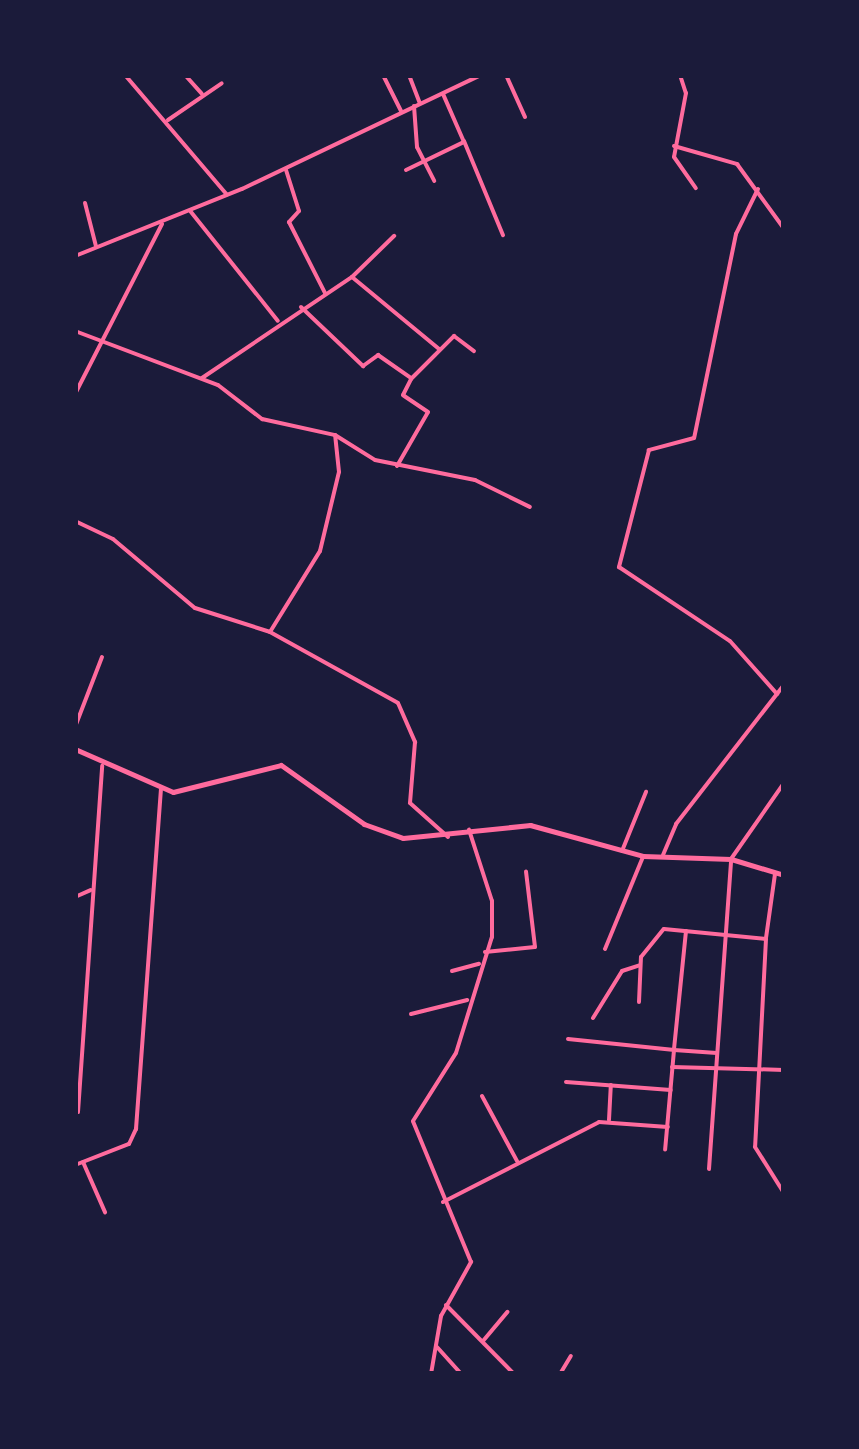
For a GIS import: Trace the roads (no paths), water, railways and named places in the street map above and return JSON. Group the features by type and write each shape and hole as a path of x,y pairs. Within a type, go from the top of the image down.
{"street":[{"path":"125,75 168,120 227,195"},
{"path":"133,84 142,75"},
{"path":"186,75 202,94"},
{"path":"383,75 401,112"},
{"path":"409,75 424,162 434,181"},
{"path":"75,256 191,212 481,75"},
{"path":"506,75 525,118"},
{"path":"680,75 686,94 674,146 675,163 696,188"},
{"path":"168,120 222,84"},
{"path":"443,94 503,234"},
{"path":"406,170 464,141"},
{"path":"674,146 737,164 782,226"},
{"path":"285,168 299,211 289,222 325,293"},
{"path":"758,188 736,234 694,438 649,450 618,564 730,642 777,694"},
{"path":"85,203 97,249"},
{"path":"191,212 278,322"},
{"path":"75,394 162,224"},
{"path":"201,379 278,322 352,277 394,236"},
{"path":"352,277 439,349"},
{"path":"301,307 363,366 378,355 411,378"},
{"path":"75,331 201,379 262,419 335,435 397,466 475,480 530,507"},
{"path":"397,466 428,412 403,395 411,378 456,336 474,352"},
{"path":"270,632 320,551 339,469 335,435"},
{"path":"75,522 108,536 195,608 270,632 398,703 415,742 410,802 448,837"},
{"path":"75,727 102,657"},
{"path":"662,858 676,824 784,685"},
{"path":"75,749 102,766 161,789 184,792 281,765 377,830 448,837 469,830 518,825 643,856 731,859 784,875"},
{"path":"78,1112 90,890 102,766"},
{"path":"710,1169 731,859 784,784"},
{"path":"75,1166 129,1144 136,1129 161,789"},
{"path":"622,852 646,792"},
{"path":"431,1374 446,1304 471,1262 413,1122 452,1058 494,914 469,830"},
{"path":"606,950 643,856"},
{"path":"485,952 535,947 526,872"},
{"path":"775,874 766,939 755,1147 784,1193"},
{"path":"75,897 90,890"},
{"path":"665,1150 686,931"},
{"path":"639,1002 640,965 658,932 766,939"},
{"path":"452,971 479,964"},
{"path":"594,1018 622,971 640,965"},
{"path":"411,1014 467,1000"},
{"path":"568,1039 717,1054"},
{"path":"672,1068 784,1070"},
{"path":"566,1082 672,1090"},
{"path":"609,1120 611,1085"},
{"path":"482,1096 517,1161"},
{"path":"443,1202 517,1161 563,1148 609,1120 668,1126"},
{"path":"84,1162 105,1212"},
{"path":"446,1304 514,1374"},
{"path":"483,1341 508,1312"},
{"path":"440,1321 458,1316"},
{"path":"436,1347 461,1374"},
{"path":"560,1374 571,1356"},
{"path":"87,1374 108,1374"}]}
